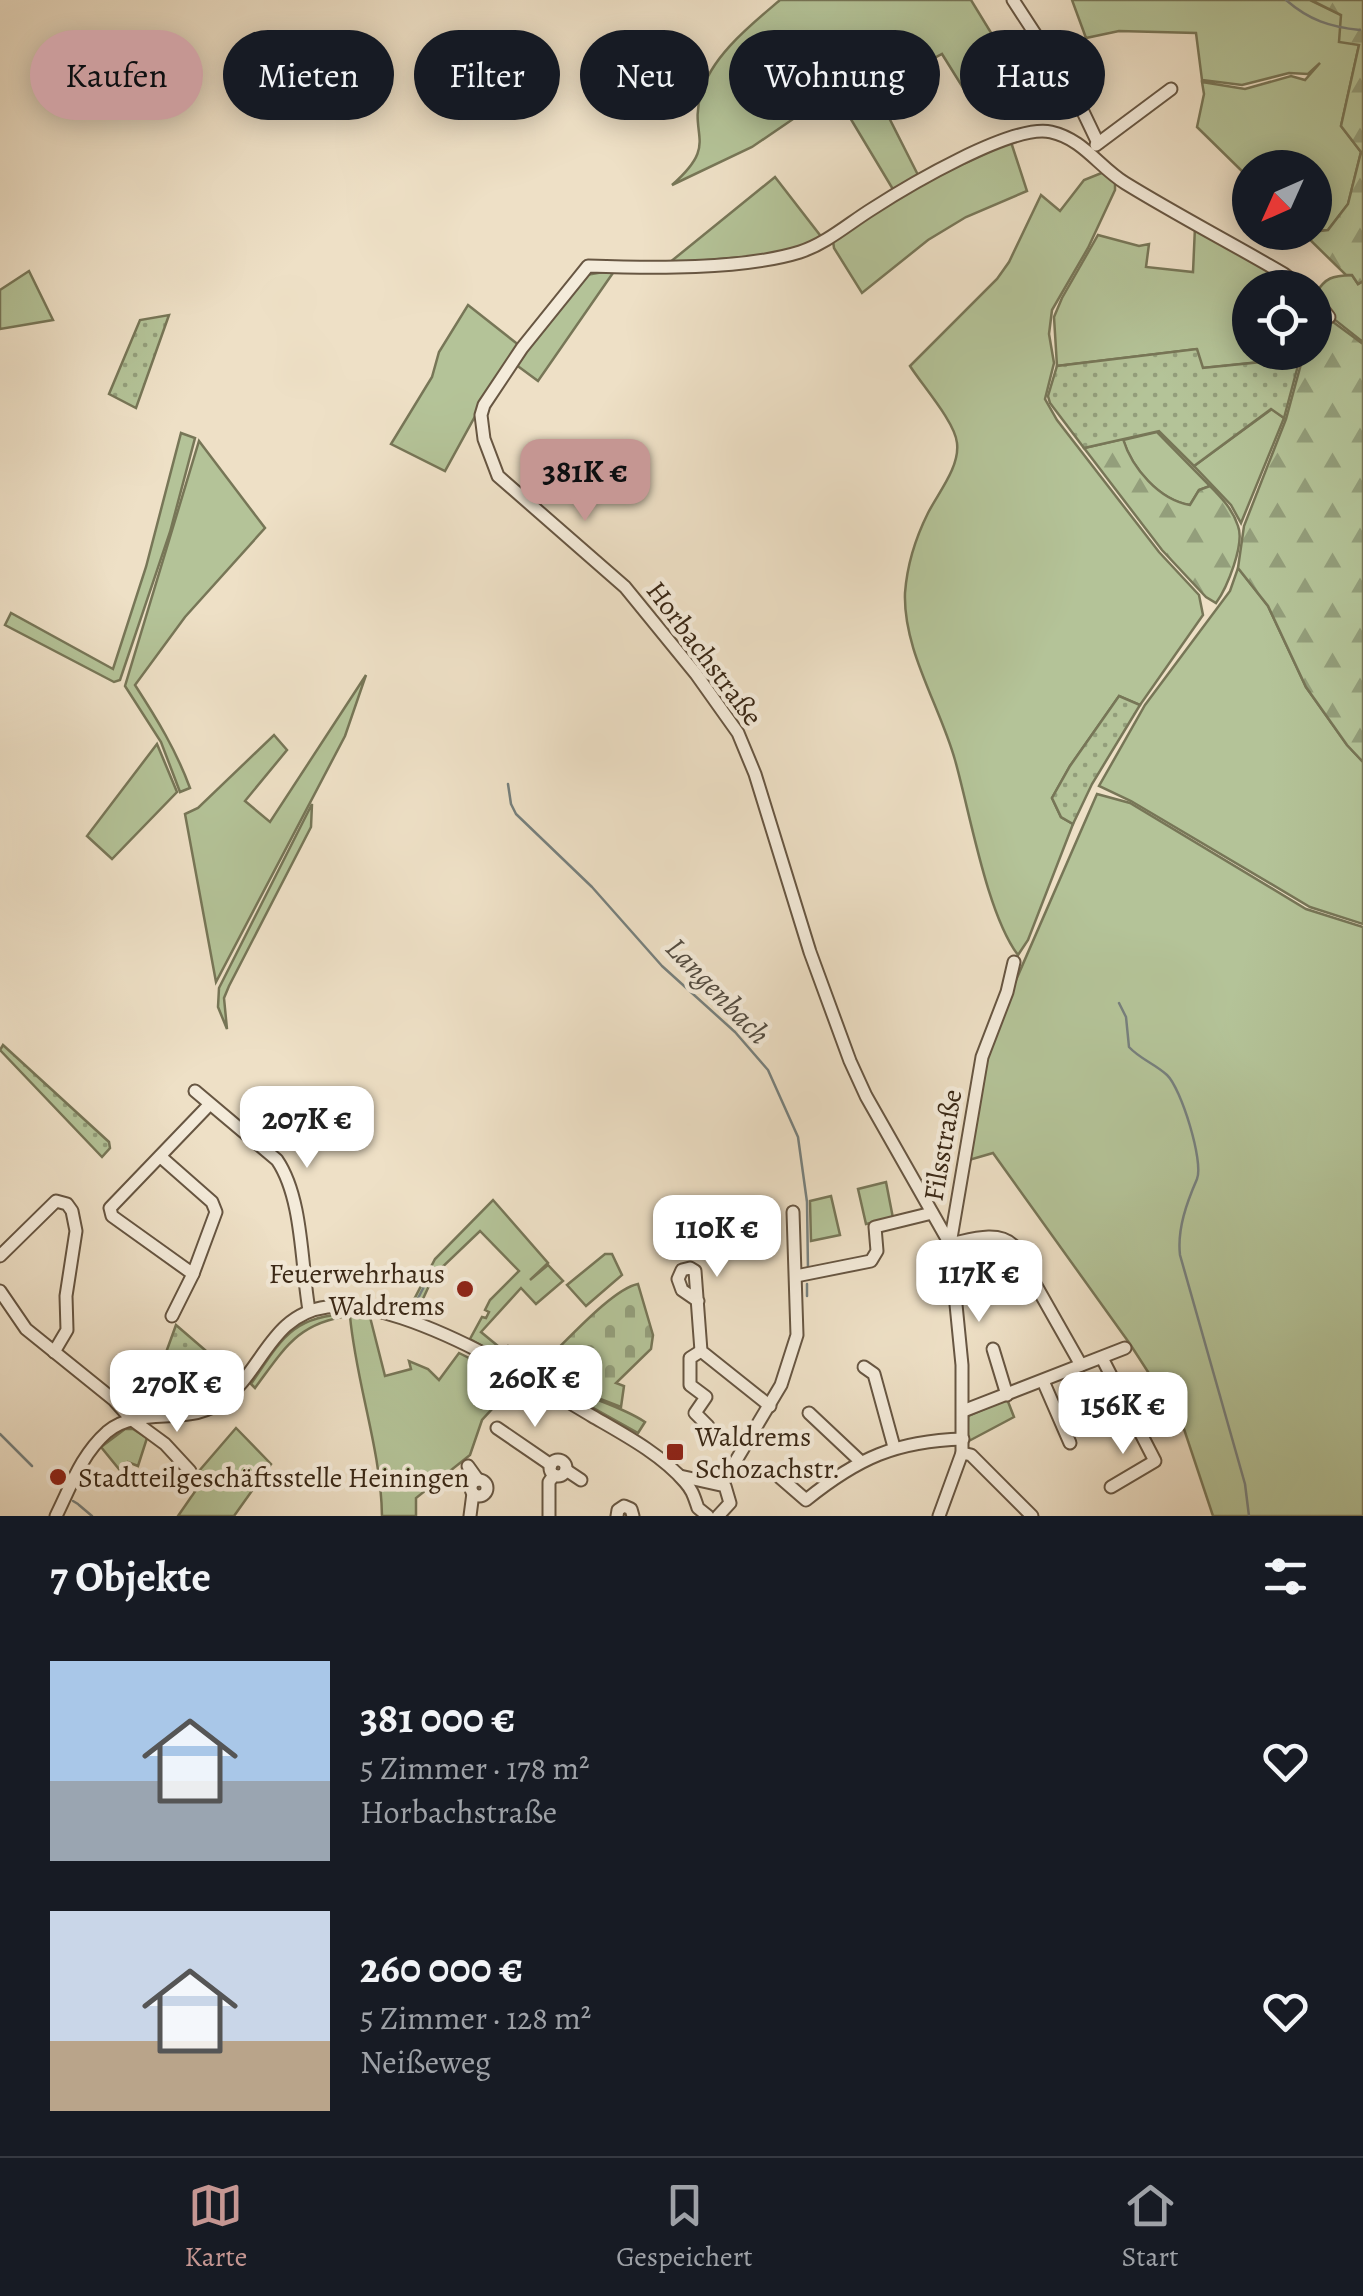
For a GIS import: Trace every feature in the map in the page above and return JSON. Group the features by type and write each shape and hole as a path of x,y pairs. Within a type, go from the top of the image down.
{"street":[{"path":"1013,0 1075,95 1094,148 1121,181 1277,270"},
{"path":"1094,148 1171,89"},
{"name":"Horbachstraße","path":"950,1244 850,1061 810,952 755,774 731,720 626,587 498,476 480,415 498,382 588,266 673,267 796,253 826,241 918,182 1003,141 1044,130 1094,148"},
{"name":"Filsstraße","path":"939,1516 962,1453 963,1438 950,1244 982,1057 1014,962"},
{"path":"195,1091 284,1169 291,1189 310,1310"},
{"path":"193,1274 112,1216 110,1208 209,1105"},
{"path":"162,1158 212,1202 216,1212 172,1316"},
{"path":"0,1256 56,1201 67,1204 72,1211 76,1232 66,1296 66,1330 54,1352"},
{"path":"722,1484 782,1385 796,1335 793,1212"},
{"path":"796,1276 870,1260 877,1251 874,1227 932,1212"},
{"path":"950,1244 1006,1238 1082,1365"},
{"path":"0,1291 26,1329 114,1400 131,1420 165,1444 190,1470"},
{"path":"698,1301 701,1351 770,1406"},
{"path":"56,1516 92,1446 118,1424 197,1412 221,1402 277,1332 310,1310 346,1306 372,1310 437,1333 525,1377 626,1436 680,1476 704,1515"},
{"path":"964,1411 1125,1348"},
{"path":"993,1349 1008,1394"},
{"path":"701,1351 690,1358 690,1385 706,1397 695,1414 708,1426"},
{"path":"1102,1358 1155,1460 1111,1487"},
{"path":"864,1367 874,1374 894,1447"},
{"path":"1043,1382 1070,1443"},
{"path":"809,1412 860,1461"},
{"path":"497,1428 557,1470 580,1480"},
{"path":"776,1474 806,1500 860,1461 894,1447 963,1438"},
{"path":"962,1453 971,1454 1032,1516"},
{"path":"468,1466 478,1480 471,1487 470,1516"},
{"path":"549,1516 549,1482 557,1470"},
{"path":"680,1476 722,1484 734,1507 721,1516"},
{"path":"695,1495 707,1482"},
{"path":"617,1510 629,1507 633,1516"}],"green space":[{"path":"780,0 971,0 989,30 960,30 960,83 940,55 940,30 746,30"},
{"path":"1072,0 1310,0 1341,15 1359,45 1341,126 1361,152 1348,204 1332,225 1332,150 1232,150 1232,161 1197,127 1204,94 1202,82 1245,89 1291,76 1305,80 1320,63 1308,74 1289,73 1242,85 1202,80 1196,33 1105,34 1105,30 1083,30"},
{"path":"1311,0 1363,0 1363,281 1358,284 1320,250 1332,250 1332,225 1348,204 1361,152 1341,126 1359,45 1339,42 1341,15"},
{"path":"729,48 729,120 792,120 752,147 672,185 699,149 698,120 709,120 709,75"},
{"path":"851,120 890,120 919,177 894,191"},
{"path":"1011,142 1027,191 966,217 928,240 862,293 833,241 919,186"},
{"path":"1104,172 1115,181 1115,190 1088,248 1052,310 1049,334 1054,363 1045,399 1159,552 1199,595 1203,615 1140,705 1119,696 1052,798 1061,817 1073,824 1028,940 1018,955 988,889 955,760 910,636 905,593 913,552 928,513 952,470 957,443 950,425 910,366 997,279 1041,195 1060,211 1084,180"},
{"path":"775,177 823,239 783,254 669,263"},
{"path":"1195,227 1270,270 1232,270 1232,365 1202,368 1196,349 1057,366 1054,317 1098,235 1139,246 1149,244 1146,267 1193,272"},
{"path":"615,270 538,381 515,364 586,275"},
{"path":"29,271 53,320 0,329 0,290"},
{"path":"1352,275 1358,284 1363,281 1363,342 1332,318 1332,278"},
{"path":"468,305 520,346 495,380 445,471 391,444 432,377 439,352"},
{"path":"169,315 136,408 109,394 140,320"},
{"path":"1332,321 1363,344 1363,762 1306,687 1268,606 1238,568 1244,526 1286,419 1299,370 1332,370"},
{"path":"1197,349 1203,368 1232,365 1232,370 1297,370 1284,418 1271,409 1194,466 1159,431 1084,448 1050,403 1048,396 1057,366"},
{"path":"1272,409 1284,418 1241,523 1231,505 1194,466"},
{"path":"1157,432 1210,486 1199,490 1190,505 1168,497 1148,481 1123,440"},
{"path":"181,433 195,438 170,532 120,680 114,682 5,625 11,613 113,669 146,567"},
{"path":"1123,439 1140,471 1168,497 1190,505 1199,490 1210,486 1233,515 1240,534 1237,554 1216,603 1162,550 1084,448"},
{"path":"199,441 265,528 185,617 135,685 185,774 190,788 180,792 161,742 125,686"},
{"path":"1238,568 1268,606 1306,687 1363,762 1363,924 1310,907 1099,786 1145,705 1230,591"},
{"path":"366,675 345,736 216,982 185,814 198,808 274,735 287,750 245,801 270,822"},
{"path":"1119,696 1140,705 1092,784 1073,824 1061,817 1052,798"},
{"path":"157,744 177,792 112,859 87,836"},
{"path":"1097,794 1130,803 1306,909 1363,927 1363,1516 1213,1516 1183,1426 1130,1344 993,1153 969,1160 989,1042"},
{"path":"312,804 311,827 224,998 227,1029 218,1007 219,988"},
{"path":"3,1045 109,1142 110,1148 102,1157 0,1050"},
{"path":"886,1182 893,1218 866,1224 858,1189"},
{"path":"831,1196 840,1235 811,1241 810,1201"},
{"path":"493,1200 548,1263 530,1280 548,1265 563,1281 536,1304 521,1288 481,1332 504,1351 508,1346 526,1354 566,1386 645,1422 638,1433 470,1339 482,1317 486,1318 490,1300 519,1271 480,1231 434,1275 416,1314 408,1311 435,1259"},
{"path":"605,1254 612,1254 622,1275 586,1306 567,1285"},
{"path":"638,1284 653,1335 651,1349 616,1383 624,1386 621,1407 564,1385 544,1362 615,1295"},
{"path":"350,1314 370,1317 385,1376 411,1369 409,1361 428,1369 439,1380 459,1353 517,1382 482,1420 470,1455 416,1498 416,1516 382,1516 350,1316 305,1331 284,1350 255,1388 251,1384 280,1343 301,1325 330,1315"},
{"path":"176,1325 234,1375 209,1397 177,1407 187,1383 164,1358"},
{"path":"1007,1399 1014,1417 967,1442 968,1416"},
{"path":"236,1428 271,1464 234,1516 178,1516 196,1490 199,1471"},
{"path":"125,1429 133,1429 147,1438 138,1466 128,1462 123,1474 101,1447"}],"waterway":[{"path":"1286,0 1320,21 1360,30"},
{"name":"Langenbach","path":"508,784 516,814 592,887 662,966 735,1032 768,1070 798,1137 807,1202 808,1270"},
{"path":"1119,1003 1126,1017 1129,1047 1173,1083 1194,1142 1197,1179 1181,1226 1180,1255 1245,1484 1249,1516"},
{"path":"414,1306 430,1275"},
{"name":"Langenbach","path":"807,1284 807,1296"},
{"path":"0,1434 32,1466"},
{"path":"73,1501 78,1504"},
{"path":"79,1505 92,1516"}],"place":[{"name":"Feuerwehrhaus Waldrems","path":"465,1289"},
{"name":"Waldrems Schozachstr.","path":"675,1452"},
{"name":"Stadtteilgeschäftsstelle Heiningen","path":"58,1477"}]}
